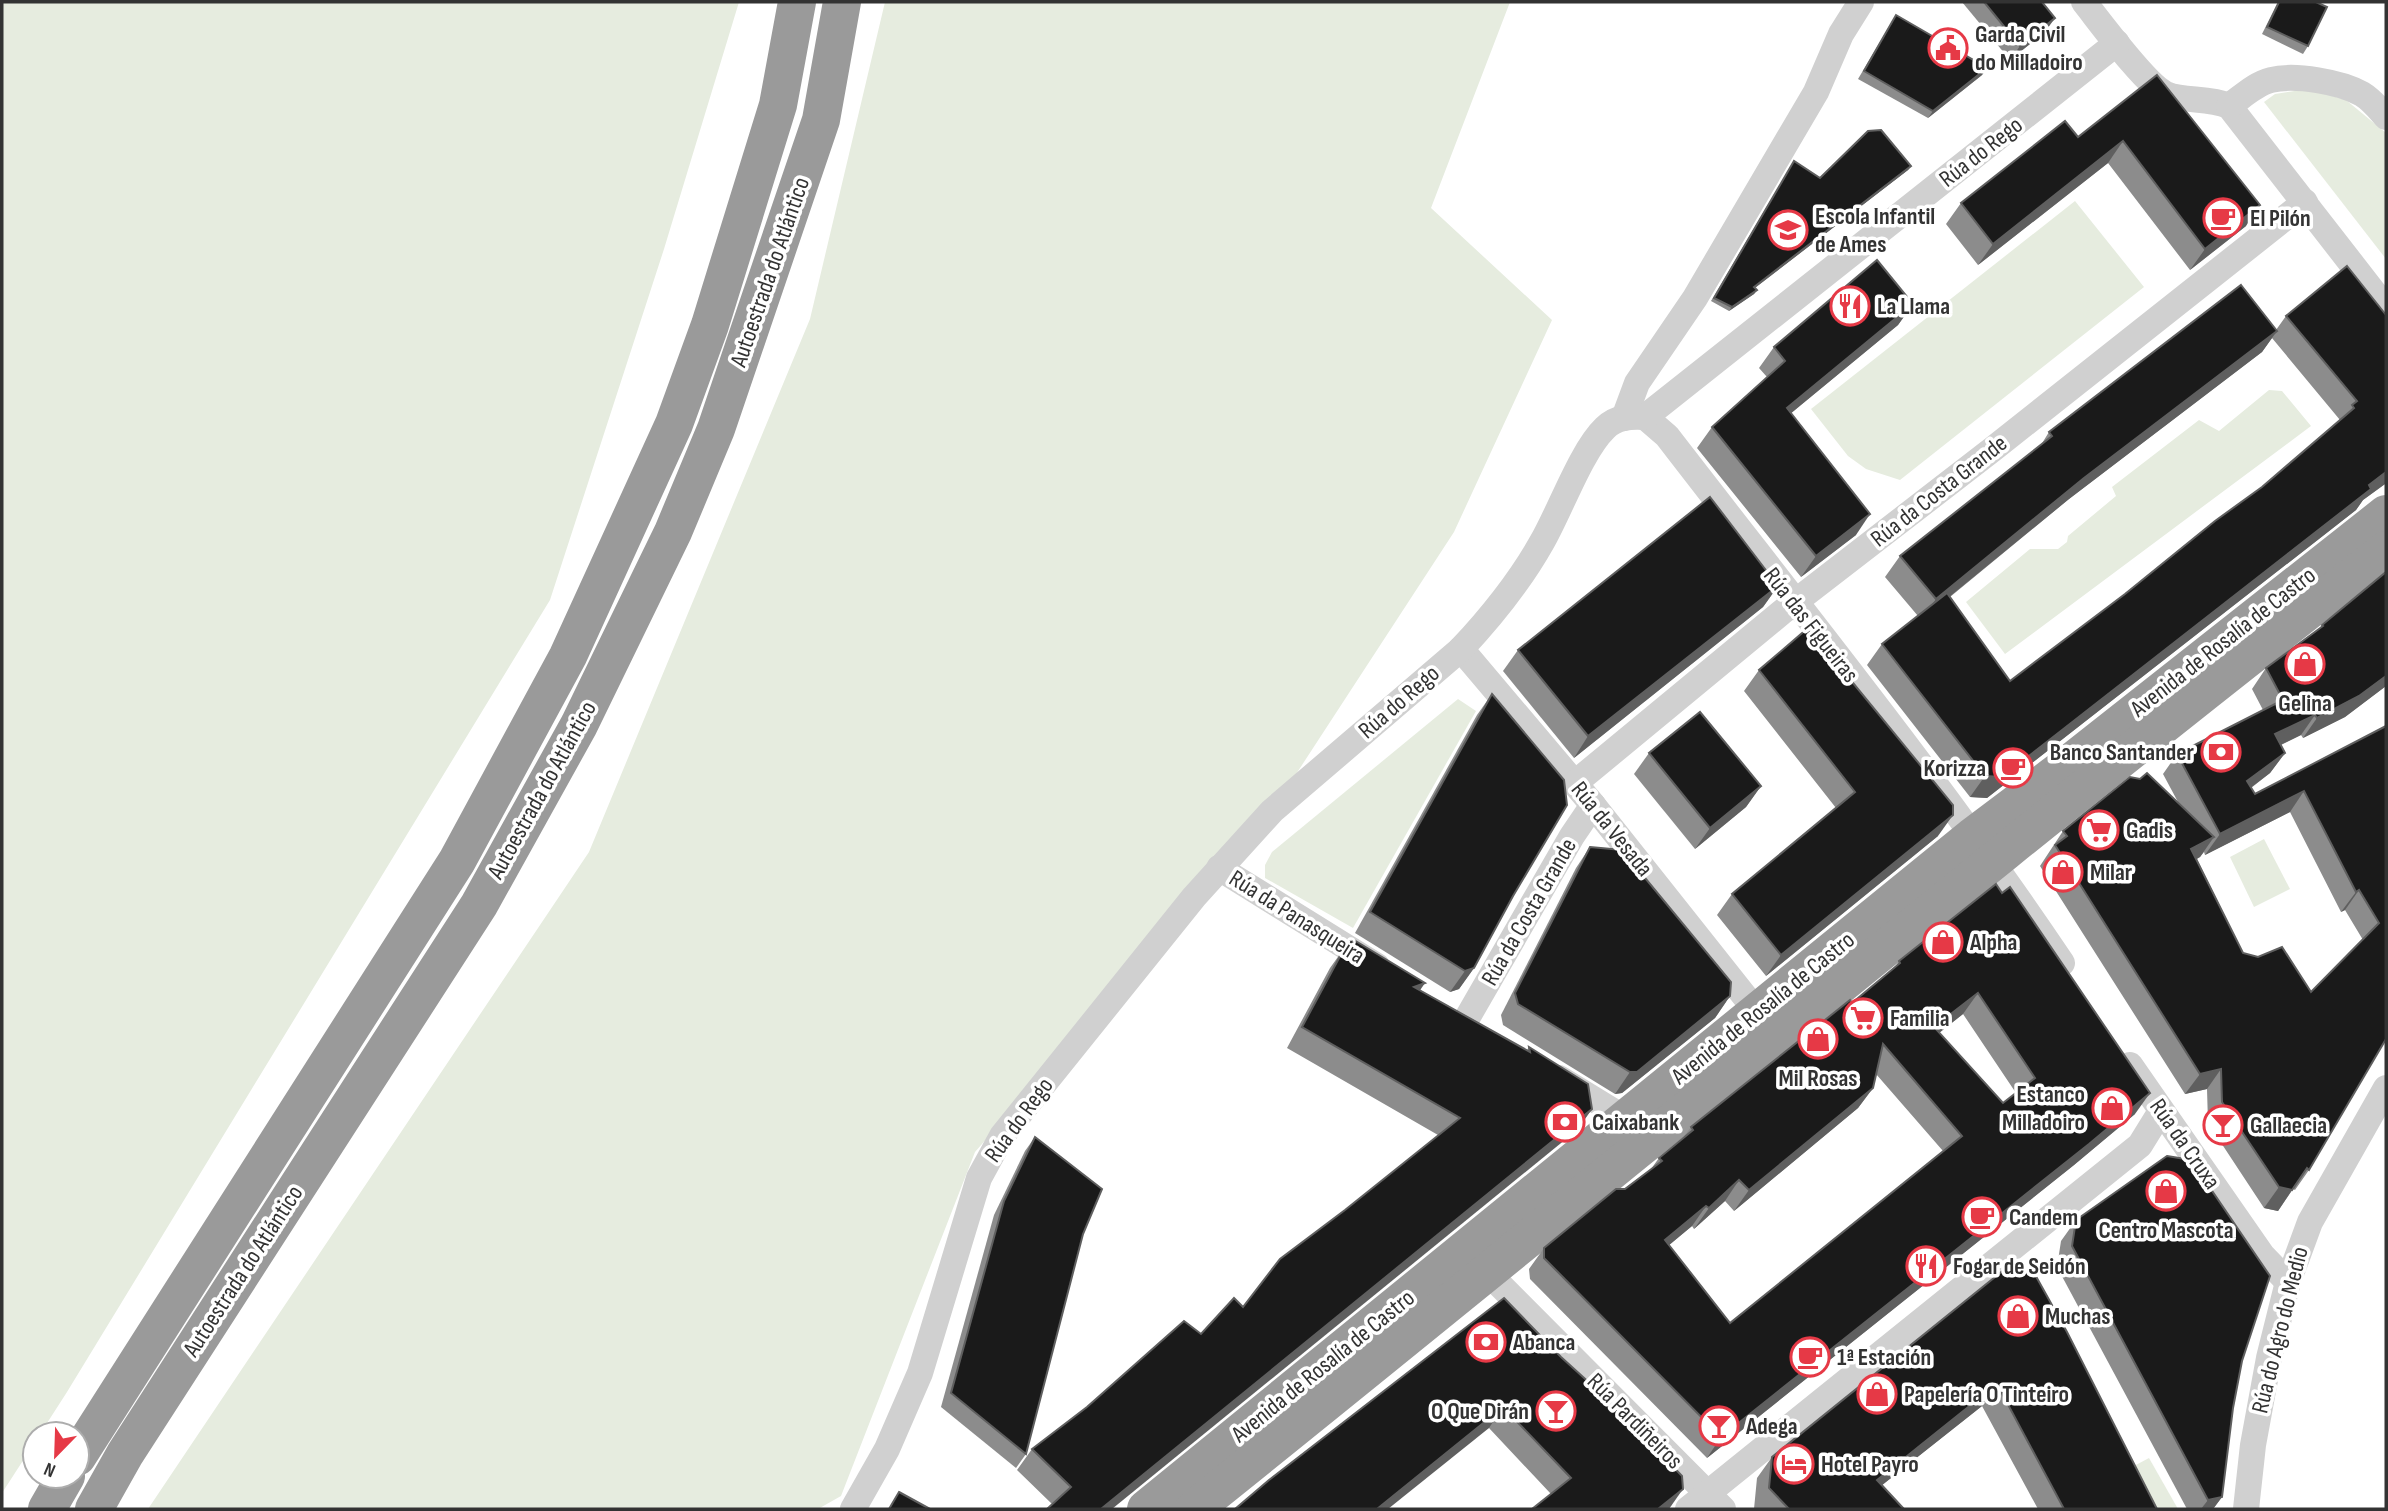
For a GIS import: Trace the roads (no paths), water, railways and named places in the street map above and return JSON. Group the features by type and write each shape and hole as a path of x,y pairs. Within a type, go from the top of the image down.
{"highway":[{"name":"Autoestrada do Atlántico","path":"91,1435 457,861 568,656 674,424 710,325 778,105 797,2"},
{"name":"Autoestrada do Atlántico","path":"94,1509 125,1454 479,905 579,725 673,532 716,429 821,120 842,2"},
{"name":"Avenida de Rosalía de Castro","path":"1194,1509 1488,1273 1983,849 2074,761 2386,514"},
{"name":"Avenida de Rosalía de Castro","path":"1146,1509 1758,1013 2386,550"},
{"path":"47,1509 58,1490"}],"street":[{"path":"1634,417 1637,383 1695,298 1816,92 1841,34 1861,2"},
{"path":"2084,2 2154,87 2171,96 2206,99 2229,106 2386,308"},
{"name":"Rúa do Rego","path":"853,1509 887,1449 920,1373 979,1178 988,1159 1002,1136 1219,868 1272,811 1461,649 1485,623 1529,564 1597,437 1614,421 1634,417 2117,43"},
{"path":"2229,106 2270,80 2317,80 2362,94 2386,117"},
{"name":"Rúa da Costa Grande","path":"1575,783 1794,603 2305,202"},
{"name":"Rúa das Figueiras","path":"1634,417 1667,436 1983,849"},
{"name":"Rúa da Vesada","path":"1461,649 1593,805 1758,1013"},
{"name":"Rúa da Costa Grande","path":"1466,1020 1593,805"},
{"path":"1983,849 2076,986"},
{"name":"Rúa da Panasqueira","path":"1219,868 1397,978"},
{"path":"1443,1006 1489,1034"},
{"name":"Rúa da Cruxa","path":"2113,1041 2262,1255 2288,1282"},
{"path":"1535,1063 1626,1119"},
{"name":"Rúa do Agro do Medio","path":"2246,1509 2253,1445 2269,1358 2288,1282 2310,1222 2386,1088"},
{"path":"1706,1504 2140,1144 2161,1111"},
{"name":"Rúa Pardiñeiros","path":"1488,1273 1706,1504"}],"place":[{"name":"Garda Civil do Milladoiro","path":"1948,48"},
{"name":"El Pilón","path":"2223,218"},
{"name":"Escola Infantil de Ames","path":"1788,230"},
{"name":"La Llama","path":"1850,306"},
{"name":"Gelina","path":"2305,664"},
{"name":"Banco Santander","path":"2221,752"},
{"name":"Korizza","path":"2013,768"},
{"name":"Gadis","path":"2099,830"},
{"name":"Milar","path":"2063,872"},
{"name":"Alpha","path":"1943,942"},
{"name":"Familia","path":"1863,1018"},
{"name":"Mil Rosas","path":"1818,1039"},
{"name":"Estanco Milladoiro","path":"2112,1108"},
{"name":"Caixabank","path":"1565,1122"},
{"name":"Gallaecia","path":"2223,1125"},
{"name":"Centro Mascota","path":"2166,1191"},
{"name":"Candem","path":"1982,1217"},
{"name":"Fogar de Seidón","path":"1926,1266"},
{"name":"Muchas","path":"2018,1316"},
{"name":"Abanca","path":"1486,1342"},
{"name":"1ª Estación","path":"1810,1357"},
{"name":"Papelería O Tinteiro","path":"1877,1394"},
{"name":"O Que Dirán","path":"1556,1411"},
{"name":"Adega","path":"1719,1426"},
{"name":"Hotel Payro","path":"1794,1464"}]}
